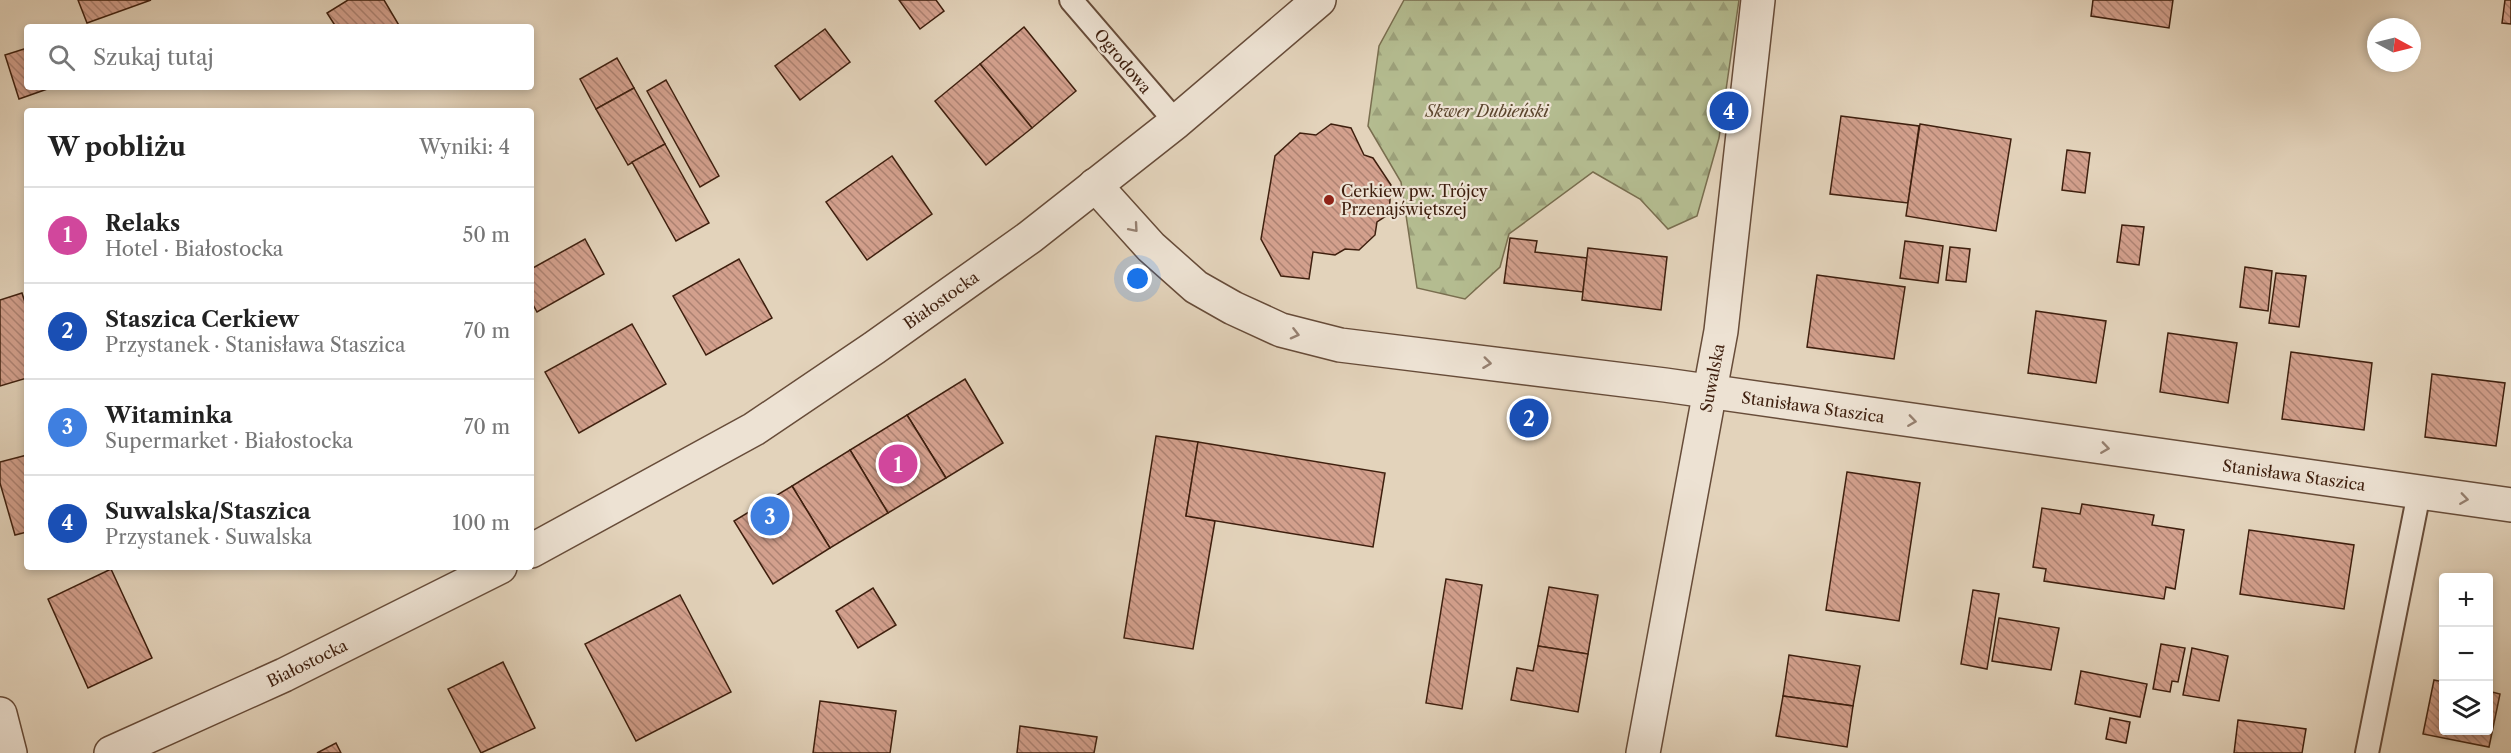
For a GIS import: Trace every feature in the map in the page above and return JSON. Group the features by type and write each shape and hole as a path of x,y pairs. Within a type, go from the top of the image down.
{"street":[{"name":"Białostocka","path":"534,549 754,429 1030,237 1176,122 1319,0"},
{"name":"Suwalska","path":"1643,753 1721,331 1758,0"},
{"name":"Stanisława Staszica","path":"1095,185 1151,248 1196,286 1233,308 1281,330 1340,345 1708,392 2511,505"},
{"name":"Białostocka","path":"111,753 284,675 494,570"},
{"path":"0,714 10,753"}],"lane":[{"name":"Ogrodowa","path":"1071,0 1176,122"},
{"path":"2367,753 2419,493"}],"green space":[{"name":"Skwer Dubieński","path":"1404,0 1739,0 1719,138 1697,216 1668,229 1640,199 1593,172 1509,234 1500,267 1465,299 1417,288 1401,182 1368,126 1379,46"}],"building":[{"path":"78,0 151,0 87,23"},
{"path":"348,0 384,0 398,24 334,24 327,13"},
{"path":"899,0 936,0 944,11 920,29"},
{"path":"2093,0 2173,0 2169,28 2091,16"},
{"path":"2505,0 2511,0 2511,24 2502,23"},
{"path":"1024,27 1076,91 1032,128 980,64"},
{"path":"825,29 850,62 800,100 775,66"},
{"path":"24,49 24,90 44,90 19,99 5,55"},
{"path":"617,58 634,88 596,109 580,79"},
{"path":"980,64 1032,128 986,165 935,101"},
{"path":"666,80 719,176 700,187 647,91"},
{"path":"634,88 665,144 628,165 596,109"},
{"path":"1841,116 1919,126 1908,203 1830,194"},
{"name":"Cerkiew pw. Trójcy Przenajświętszej","path":"1331,124 1351,128 1364,155 1373,158 1391,185 1389,214 1377,222 1375,235 1359,250 1345,249 1335,255 1313,252 1309,279 1281,276 1261,239 1275,156 1300,133 1316,135"},
{"path":"1920,124 2011,139 1996,231 1906,216"},
{"path":"665,144 709,223 676,241 632,162"},
{"path":"2067,150 2090,153 2085,193 2062,190"},
{"path":"892,156 932,214 867,260 826,202"},
{"path":"2122,225 2144,227 2139,265 2117,262"},
{"path":"1510,238 1537,241 1535,252 1587,258 1583,292 1504,283"},
{"path":"585,239 604,274 537,312 534,306 534,267"},
{"path":"1905,241 1943,246 1938,283 1900,278"},
{"path":"1950,247 1970,249 1966,282 1946,280"},
{"path":"1588,248 1667,257 1661,310 1582,300"},
{"path":"739,259 772,318 706,355 673,296"},
{"path":"2245,267 2272,271 2268,311 2240,307"},
{"path":"2276,273 2306,276 2299,327 2269,323"},
{"path":"1817,275 1905,287 1894,359 1807,347"},
{"path":"22,293 24,299 24,379 0,386 0,300"},
{"path":"2036,311 2106,321 2096,383 2028,373"},
{"path":"632,324 666,384 579,433 545,372"},
{"path":"2168,333 2237,343 2228,403 2160,392"},
{"path":"2291,352 2372,363 2364,430 2282,419"},
{"path":"2432,374 2505,383 2496,446 2425,437"},
{"path":"965,379 1003,443 946,478 907,415"},
{"path":"907,415 946,478 888,513 850,450"},
{"path":"1156,436 1198,442 1186,516 1215,521 1193,649 1124,638"},
{"path":"1198,442 1385,473 1373,547 1186,516"},
{"path":"850,450 888,513 830,548 792,486"},
{"path":"24,456 24,533 15,535 0,483 0,462"},
{"path":"1847,472 1920,483 1899,621 1826,610"},
{"path":"792,486 830,548 773,584 734,521"},
{"path":"2082,504 2154,515 2152,525 2184,530 2175,589 2166,587 2164,599 2044,581 2046,569 2033,567 2042,508 2080,514"},
{"path":"2249,530 2354,545 2344,609 2240,594"},
{"path":"111,570 152,658 88,688 48,599"},
{"path":"1446,579 1482,585 1462,709 1426,703"},
{"path":"1549,587 1598,595 1588,654 1538,646"},
{"path":"873,588 896,625 858,648 836,611"},
{"path":"1973,590 1999,594 1987,669 1961,664"},
{"path":"680,595 731,692 636,741 585,644"},
{"path":"1999,618 2059,628 2051,670 1992,661"},
{"path":"2161,644 2185,648 2178,682 2172,681 2170,692 2153,689"},
{"path":"1538,646 1588,654 1578,712 1511,700 1517,668 1533,671"},
{"path":"2192,648 2228,656 2219,701 2183,695"},
{"path":"1789,655 1860,666 1853,706 1783,696"},
{"path":"503,662 535,728 481,753 448,689"},
{"path":"2081,671 2147,684 2140,717 2075,704"},
{"path":"2434,680 2439,681 2439,735 2491,735 2489,747 2423,734"},
{"path":"2493,692 2500,694 2493,728"},
{"path":"1783,696 1853,706 1847,747 1776,736"},
{"path":"820,701 896,711 890,753 813,753"},
{"path":"2110,718 2130,722 2126,743 2106,739"},
{"path":"2238,720 2306,729 2302,753 2234,753"},
{"path":"1020,726 1097,737 1094,753 1017,753"},
{"path":"336,743 341,753 317,753"}],"place":[{"name":"Suwalska/Staszica","path":"1729,111"},
{"name":"Cerkiew pw. Trójcy Przenajświętszej","path":"1329,200"},
{"name":"Staszica Cerkiew","path":"1529,418"},
{"name":"Relaks","path":"898,464"},
{"name":"Witaminka","path":"770,516"}]}
